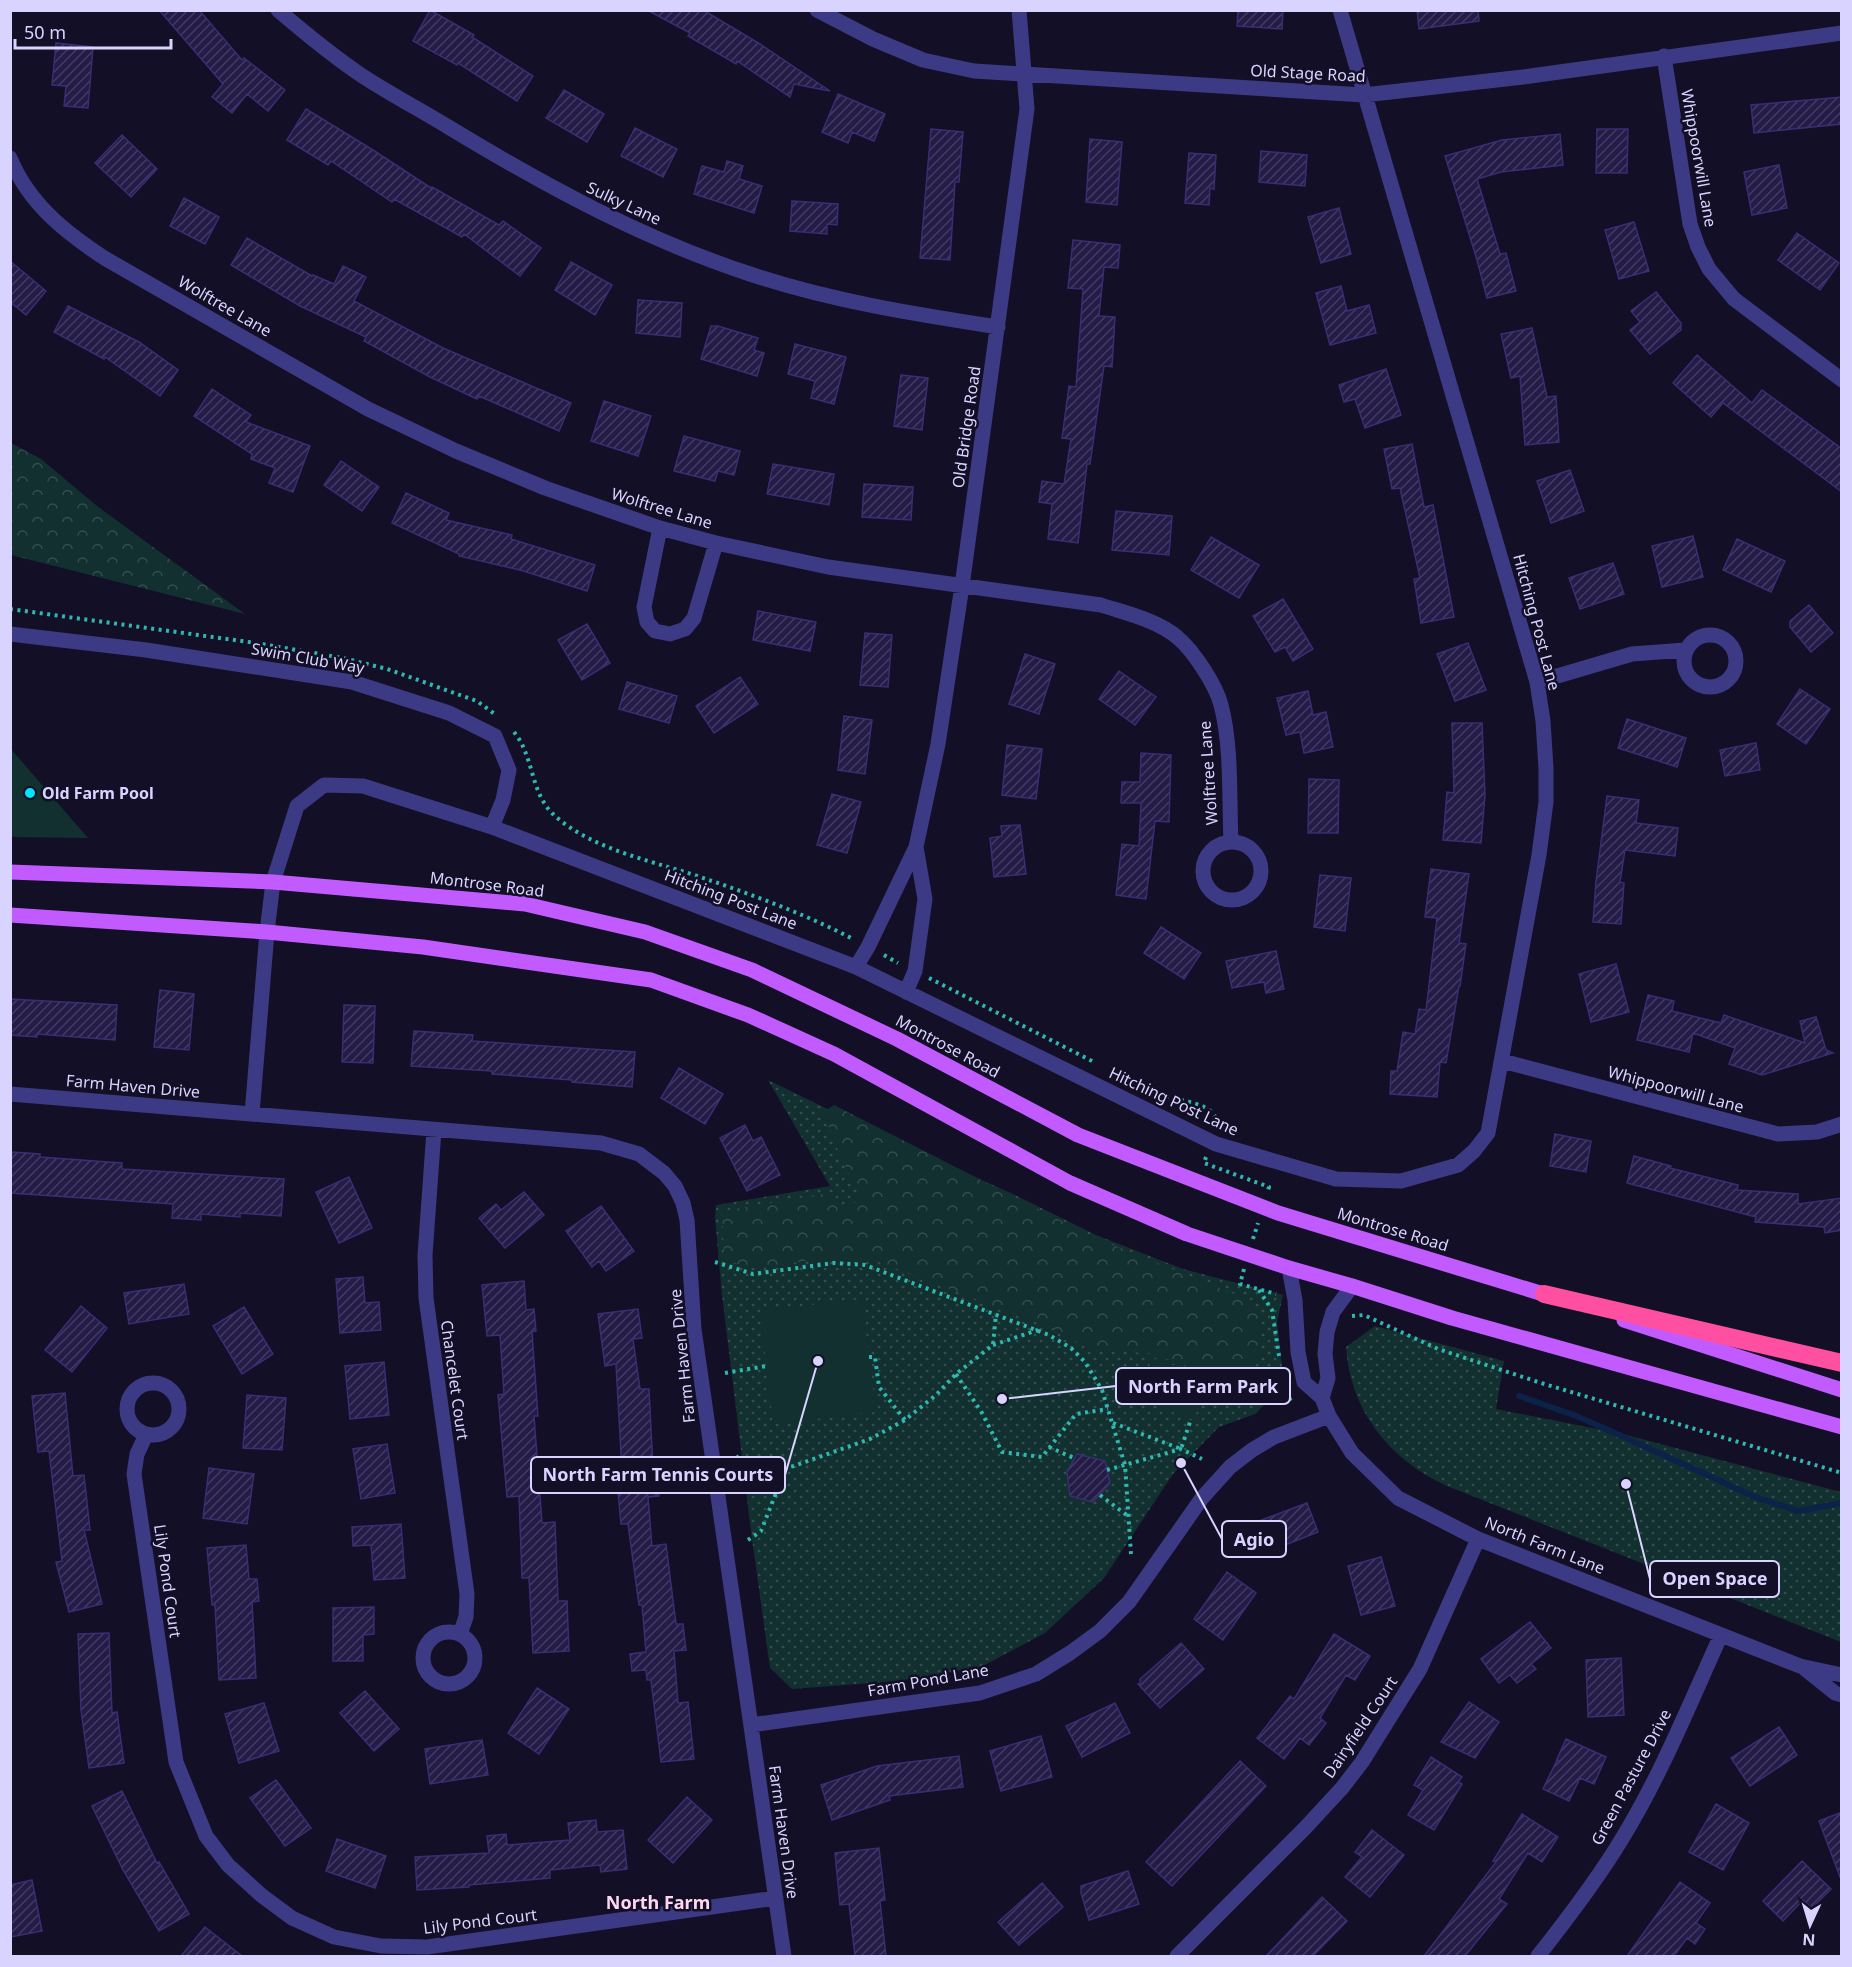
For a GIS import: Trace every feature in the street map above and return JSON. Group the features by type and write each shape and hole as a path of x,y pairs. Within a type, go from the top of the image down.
{"highway":[{"path":"1544,1294 1842,1364"}],"main road":[{"name":"Montrose Road","path":"10,872 273,882 525,904 645,932 752,969 897,1039 1078,1135 1263,1207 1842,1390"},
{"path":"10,915 267,932 423,947 651,980 748,1015 834,1053 1070,1183 1187,1234 1452,1318 1842,1427"}],"street":[{"name":"Sulky Lane","path":"279,10 319,45 364,77 574,200 638,230 707,259 797,288 897,312 998,327"},
{"name":"Old Stage Road","path":"817,10 873,39 923,60 974,71 1364,95 1523,78 1842,33"},
{"name":"Old Bridge Road","path":"856,967 916,847 938,744 962,586 1027,109 1019,10"},
{"name":"Hitching Post Lane","path":"267,932 273,882 297,806 324,785 363,786 492,827 856,967 1212,1142 1336,1179 1401,1181 1458,1166 1488,1133 1502,1061 1539,855 1546,802 1543,721 1537,682 1340,10"},
{"name":"Whippoorwill Lane","path":"1664,57 1690,224 1709,269 1734,299 1842,380"},
{"name":"Wolftree Lane","path":"10,158 25,187 47,215 73,238 106,259 368,409 456,451 545,488 660,528 716,543 828,567 1101,605 1142,617 1176,636 1200,664 1221,704 1227,749 1231,842"},
{"path":"660,528 644,607 647,622 655,631 670,634 685,629 694,618 716,543"},
{"name":"Swim Club Way","path":"10,634 146,650 352,682 449,713 495,736 509,770 502,800 492,827"},
{"path":"1537,682 1632,654 1685,650"},
{"name":"Old Bridge Road","path":"906,992 915,971 925,899 916,847"},
{"path":"252,1114 267,932"},
{"name":"Whippoorwill Lane","path":"1502,1061 1778,1134 1807,1133 1842,1125"},
{"name":"Farm Haven Drive","path":"10,1094 601,1143 639,1154 664,1173 675,1185 687,1220 694,1329 784,1956"},
{"name":"Chancelet Court","path":"434,1130 425,1255 426,1298 467,1594 466,1617 460,1634"},
{"name":"North Farm Lane","path":"1289,1268 1295,1300 1298,1352 1304,1382 1322,1398 1329,1416 1352,1453 1398,1498 1478,1539 1800,1666 1842,1675"},
{"path":"1322,1398 1328,1378 1325,1354 1327,1332 1333,1312 1352,1286"},
{"name":"Farm Pond Lane","path":"751,1725 980,1693 1036,1674 1100,1631 1129,1602 1202,1498 1230,1467 1274,1437 1329,1416"},
{"name":"Lily Pond Court","path":"146,1435 137,1454 134,1474 176,1762 206,1836 228,1865 261,1895 292,1918 334,1937 381,1946 427,1947 776,1898"},
{"name":"Dairyfield Court","path":"1177,1956 1306,1827 1342,1788 1362,1762 1420,1669 1478,1539"},
{"name":"Green Pasture Drive","path":"1538,1956 1578,1904 1623,1837 1662,1765 1721,1635"},
{"name":"North Farm Lane","path":"1800,1666 1835,1693 1842,1695"}],"path":[{"path":"10,609 256,643 343,658 387,669 477,701 504,721"},
{"path":"510,728 526,750 539,794 551,812 573,831 607,846 784,907 836,930"},
{"path":"934,980 1097,1064"},
{"path":"1157,1093 1205,1107 1214,1113 1217,1130"},
{"path":"1205,1160 1204,1162 1269,1186 1240,1284 1279,1295"},
{"path":"715,1262 753,1274 834,1263 865,1265 1038,1330 1071,1348 1085,1362 1102,1390 1113,1423 1125,1466 1131,1554"},
{"path":"1259,1289 1272,1310 1280,1361"},
{"path":"993,1345 996,1314"},
{"path":"1353,1316 1364,1315 1438,1349 1540,1383 1842,1473"},
{"path":"736,1456 748,1467 762,1471 786,1467 870,1438 905,1420 936,1395 956,1374 993,1345 1038,1330"},
{"path":"869,1357 875,1357 879,1387 905,1420"},
{"path":"724,1373 766,1366"},
{"path":"956,1374 982,1413 1002,1452 1042,1456 1076,1414 1108,1409"},
{"path":"1284,1381 1291,1402"},
{"path":"1181,1449 1191,1419"},
{"path":"1113,1423 1202,1459"},
{"path":"1049,1447 1076,1459"},
{"path":"1107,1470 1181,1449"},
{"path":"748,1540 761,1532 786,1467"},
{"path":"1100,1495 1129,1516"}],"green space":[{"path":"11,443 41,459 97,506 245,614 11,555"},
{"name":"Old Farm Pool","path":"11,749 88,838 11,837"},
{"path":"768,1080 1096,1235 1183,1269 1283,1295 1277,1322 1284,1384 1255,1414 1219,1427 1173,1474 1104,1578 1045,1633 981,1667 898,1681 792,1689 770,1668 722,1295 716,1205 830,1186"},
{"path":"834,1105 1091,1236 1252,1301 1261,1316 1261,1362 1226,1379 1148,1353 1090,1350 1062,1332 868,1258 831,1258 752,1268 724,1260 722,1211 829,1193 847,1209 860,1198 823,1112"},
{"path":"862,1299 876,1412 773,1424 760,1311"},
{"path":"1375,1326 1504,1361 1496,1409 1623,1434 1841,1492 1841,1642 1447,1486 1426,1475 1391,1447 1377,1431 1355,1392 1346,1347"},
{"path":"1152,1358 1208,1377 1194,1420 1138,1399"}],"building":[{"path":"159,10 199,10 242,60 244,58 285,90 268,111 247,94 232,113 212,97 223,84"},
{"path":"430,10 474,35 472,37 533,76 517,101 458,63 457,65 413,41"},
{"path":"647,10 703,10 760,44 830,91 794,84 790,97 737,61 736,64 688,36 690,33"},
{"path":"1238,10 1283,10 1282,29 1237,26"},
{"path":"1417,10 1478,10 1479,21 1419,29"},
{"path":"56,43 93,47 88,108 64,106 66,86 52,85"},
{"path":"564,90 604,114 587,142 546,118"},
{"path":"838,94 885,114 874,141 852,132 848,143 822,132"},
{"path":"1842,97 1842,124 1754,133 1751,105"},
{"path":"306,109 431,188 499,225 503,221 541,248 520,276 464,234 462,237 394,199 392,202 331,161 328,165 287,140"},
{"path":"635,128 677,149 663,177 621,156"},
{"path":"931,129 963,132 959,182 955,182 950,260 920,258"},
{"path":"1597,129 1628,129 1627,173 1596,173"},
{"path":"1560,134 1563,165 1501,172 1477,179 1500,254 1506,253 1516,291 1487,298 1445,156 1502,140"},
{"path":"122,135 157,169 131,197 95,163"},
{"path":"1090,139 1122,142 1117,205 1086,202"},
{"path":"1261,151 1307,155 1305,186 1259,182"},
{"path":"1189,153 1216,155 1214,189 1210,188 1209,205 1185,203"},
{"path":"727,161 743,166 739,179 762,186 754,213 694,194 702,166 724,172"},
{"path":"1779,165 1787,208 1752,215 1744,172"},
{"path":"184,198 219,217 205,244 170,226"},
{"path":"792,201 838,204 837,225 827,224 827,234 790,231"},
{"path":"1339,208 1351,254 1321,263 1308,217"},
{"path":"1634,222 1649,271 1619,279 1605,230"},
{"path":"1797,233 1839,263 1820,290 1778,260"},
{"path":"247,238 312,276 334,284 343,266 366,277 354,301 443,348 571,403 559,431 479,396 477,399 430,377 364,341 366,337 300,306 231,265"},
{"path":"1073,240 1120,245 1118,268 1104,267 1099,316 1115,317 1112,367 1104,366 1090,464 1087,464 1078,543 1048,539 1052,504 1039,502 1042,481 1064,484 1071,439 1062,438 1069,386 1076,387 1083,289 1068,288"},
{"path":"10,261 46,291 26,315 10,302"},
{"path":"571,262 612,285 595,315 555,290"},
{"path":"1341,286 1347,311 1369,305 1376,333 1330,345 1316,293"},
{"path":"1656,292 1681,323 1681,330 1650,354 1630,330 1640,322 1631,311"},
{"path":"638,300 682,303 680,337 636,333"},
{"path":"68,306 139,342 178,370 160,396 105,357 104,359 54,332"},
{"path":"711,326 758,338 754,350 764,353 757,376 701,359"},
{"path":"1532,328 1547,397 1556,396 1559,442 1525,445 1520,376 1511,378 1501,334"},
{"path":"795,344 846,357 834,404 811,398 815,381 788,374"},
{"path":"1697,355 1752,403 1762,390 1842,449 1842,492 1723,403 1711,417 1673,383"},
{"path":"1386,369 1401,415 1365,428 1355,399 1344,402 1339,385"},
{"path":"901,375 928,378 922,430 894,426"},
{"path":"212,389 251,415 246,422 310,446 293,492 269,483 275,468 251,459 252,454 194,416"},
{"path":"604,401 651,416 638,456 591,441"},
{"path":"684,436 740,451 734,475 718,471 715,481 674,471"},
{"path":"1412,444 1424,507 1433,505 1454,617 1421,623 1414,579 1420,578 1400,488 1392,489 1384,449"},
{"path":"341,461 379,487 362,511 324,485"},
{"path":"773,464 834,474 829,505 767,494"},
{"path":"1570,470 1584,511 1551,523 1537,481"},
{"path":"864,484 913,487 911,520 862,517"},
{"path":"406,493 449,513 446,520 512,535 511,539 595,565 587,591 520,570 459,556 392,523"},
{"path":"1116,511 1172,516 1169,555 1112,550"},
{"path":"1693,536 1703,577 1662,587 1652,546"},
{"path":"1211,537 1259,565 1239,598 1191,570"},
{"path":"1737,539 1785,561 1771,592 1723,570"},
{"path":"1613,563 1624,594 1580,609 1569,578"},
{"path":"1283,599 1313,649 1293,661 1285,647 1275,652 1253,616"},
{"path":"1809,605 1833,633 1811,652 1790,627 1790,621"},
{"path":"758,611 816,622 810,651 753,640"},
{"path":"587,624 610,663 582,680 558,640"},
{"path":"865,633 892,635 888,687 860,685"},
{"path":"1468,643 1486,690 1455,701 1437,654"},
{"path":"1025,654 1055,664 1039,714 1009,704"},
{"path":"1119,671 1156,697 1135,725 1099,699"},
{"path":"740,677 758,704 714,733 696,706"},
{"path":"627,682 677,696 669,723 619,709"},
{"path":"1800,689 1830,709 1806,744 1777,724"},
{"path":"1308,691 1313,715 1326,712 1333,747 1304,753 1300,732 1286,735 1277,698"},
{"path":"844,716 872,720 865,774 838,770"},
{"path":"1627,719 1686,738 1677,767 1618,748"},
{"path":"1452,723 1482,723 1485,795 1481,843 1443,840 1447,792 1454,793"},
{"path":"1756,743 1760,770 1725,776 1720,750"},
{"path":"1007,745 1042,749 1036,799 1002,795"},
{"path":"1141,753 1171,755 1169,822 1155,821 1146,899 1116,895 1122,844 1139,846 1141,803 1121,803 1122,782 1140,782"},
{"path":"1309,779 1339,780 1338,833 1308,833"},
{"path":"832,794 861,802 847,853 817,845"},
{"path":"1607,796 1639,800 1636,823 1678,828 1675,856 1625,850 1620,882 1624,883 1621,924 1593,922"},
{"path":"1020,825 1026,874 994,877 990,838 1002,836 1001,826"},
{"path":"1431,869 1469,874 1459,943 1466,944 1446,1063 1440,1062 1437,1097 1390,1094 1391,1071 1397,1071 1403,1032 1415,1034 1419,1009 1426,1010 1437,918 1425,917"},
{"path":"1320,875 1351,878 1345,931 1314,927"},
{"path":"1161,927 1201,953 1184,979 1144,953"},
{"path":"1276,951 1284,989 1266,993 1264,982 1232,988 1226,961"},
{"path":"1616,964 1629,1012 1591,1022 1579,974"},
{"path":"160,990 194,994 189,1050 154,1047"},
{"path":"1648,995 1674,1001 1672,1011 1721,1023 1724,1015 1805,1043 1800,1021 1816,1017 1826,1050 1833,1053 1762,1075 1729,1064 1735,1048 1693,1033 1689,1052 1637,1040"},
{"path":"10,999 117,1005 115,1040 37,1034 37,1037 10,1035"},
{"path":"344,1005 375,1006 373,1063 342,1062"},
{"path":"414,1031 473,1035 472,1041 635,1052 632,1087 492,1074 492,1071 411,1066"},
{"path":"679,1068 723,1094 705,1124 661,1098"},
{"path":"745,1125 753,1141 761,1137 780,1175 747,1191 720,1138"},
{"path":"1555,1134 1591,1141 1586,1172 1550,1166"},
{"path":"12,1152 40,1154 40,1157 122,1163 122,1169 284,1179 281,1216 240,1213 240,1217 201,1214 201,1220 172,1218 173,1204 10,1193"},
{"path":"1634,1156 1671,1166 1670,1168 1738,1185 1737,1190 1798,1194 1798,1204 1842,1198 1842,1230 1825,1233 1824,1227 1755,1222 1756,1217 1627,1183"},
{"path":"349,1177 372,1228 339,1243 316,1192"},
{"path":"524,1192 544,1215 505,1248 479,1218 496,1204 501,1210"},
{"path":"601,1206 634,1251 606,1271 599,1261 592,1267 566,1231"},
{"path":"363,1277 365,1303 379,1302 381,1330 340,1333 336,1279"},
{"path":"524,1281 526,1310 534,1309 536,1331 532,1332 538,1416 534,1416 542,1523 555,1522 558,1601 567,1601 569,1651 533,1653 529,1578 522,1578 519,1496 507,1497 498,1395 504,1394 500,1335 487,1336 482,1285"},
{"path":"184,1284 189,1314 129,1324 124,1293"},
{"path":"81,1306 107,1328 72,1372 45,1350"},
{"path":"244,1307 273,1354 242,1374 213,1326"},
{"path":"638,1309 642,1338 633,1339 640,1389 649,1389 653,1468 656,1468 659,1496 648,1497 652,1546 666,1544 676,1624 683,1624 686,1650 674,1651 678,1703 688,1702 694,1759 661,1762 651,1680 647,1680 646,1670 632,1671 630,1654 646,1652 642,1605 639,1605 628,1524 621,1524 616,1471 622,1471 616,1364 605,1366 598,1314"},
{"path":"384,1362 389,1415 350,1419 345,1366"},
{"path":"65,1393 73,1476 84,1475 90,1530 84,1530 102,1604 69,1612 56,1562 62,1561 49,1451 38,1452 32,1396"},
{"path":"247,1395 286,1398 282,1450 243,1448"},
{"path":"387,1444 395,1493 361,1499 353,1449"},
{"path":"1077,1454 1105,1461 1110,1483 1093,1502 1070,1496 1067,1472"},
{"path":"209,1468 254,1474 247,1524 203,1518"},
{"path":"1307,1503 1318,1532 1262,1554 1251,1524"},
{"path":"401,1524 405,1578 374,1580 371,1545 353,1546 352,1527"},
{"path":"246,1545 249,1579 257,1579 259,1601 252,1602 256,1678 219,1680 215,1605 212,1605 207,1548"},
{"path":"1381,1557 1395,1606 1361,1615 1348,1566"},
{"path":"1227,1572 1256,1593 1223,1640 1194,1619"},
{"path":"374,1607 374,1634 363,1635 363,1661 333,1661 333,1608"},
{"path":"1530,1622 1551,1648 1531,1664 1536,1669 1517,1683 1510,1675 1499,1683 1481,1659"},
{"path":"109,1633 112,1713 117,1712 124,1763 89,1768 81,1710 78,1634"},
{"path":"1334,1634 1370,1656 1355,1680 1346,1675 1320,1718 1326,1723 1309,1745 1300,1738 1284,1759 1257,1738 1290,1696 1294,1699"},
{"path":"1181,1643 1204,1669 1160,1708 1138,1684 1140,1684 1140,1679"},
{"path":"1621,1658 1624,1715 1588,1717 1586,1660"},
{"path":"537,1688 569,1709 539,1754 508,1733"},
{"path":"365,1691 399,1729 374,1751 340,1713"},
{"path":"1469,1702 1499,1722 1475,1758 1441,1742"},
{"path":"264,1703 279,1751 239,1763 225,1714"},
{"path":"1115,1703 1130,1733 1082,1757 1066,1726"},
{"path":"1779,1727 1797,1755 1750,1786 1731,1758"},
{"path":"1041,1736 1052,1777 1001,1791 990,1751"},
{"path":"1566,1739 1606,1757 1594,1784 1580,1778 1569,1801 1543,1789 1557,1760 1559,1762 1557,1759"},
{"path":"482,1740 488,1775 430,1784 425,1749"},
{"path":"959,1756 963,1787 889,1796 890,1800 832,1820 821,1785 877,1766"},
{"path":"1431,1757 1462,1777 1458,1782 1462,1784 1434,1830 1408,1815 1423,1790 1414,1785"},
{"path":"1240,1761 1266,1786 1172,1886 1146,1862"},
{"path":"276,1780 311,1828 285,1846 250,1798"},
{"path":"122,1791 157,1863 159,1862 189,1914 159,1931 123,1870 92,1806"},
{"path":"687,1797 712,1820 673,1863 648,1840"},
{"path":"1716,1804 1749,1823 1723,1870 1689,1852"},
{"path":"1842,1812 1842,1876 1840,1877 1819,1821"},
{"path":"1522,1814 1558,1837 1542,1862 1528,1853 1499,1899 1507,1904 1465,1956 1424,1956 1496,1862 1493,1861"},
{"path":"596,1820 597,1832 623,1830 627,1869 601,1872 600,1865 550,1870 550,1878 417,1890 415,1857 489,1853 487,1836 506,1834 507,1845 570,1840 568,1823"},
{"path":"1372,1830 1404,1855 1370,1897 1345,1877 1362,1857 1355,1852"},
{"path":"337,1839 386,1856 375,1888 326,1871"},
{"path":"879,1848 885,1900 880,1901 886,1956 855,1956 849,1904 840,1905 835,1853"},
{"path":"1802,1861 1831,1889 1812,1908 1803,1900 1783,1921 1763,1901"},
{"path":"1128,1871 1139,1904 1089,1920 1081,1886"},
{"path":"32,1880 42,1931 10,1937 10,1885"},
{"path":"1680,1882 1710,1903 1696,1923 1705,1929 1695,1944 1687,1938 1674,1956 1627,1956"},
{"path":"1042,1883 1063,1907 1019,1945 998,1922"},
{"path":"1322,1897 1347,1921 1313,1956 1266,1956"},
{"path":"205,1927 242,1956 181,1956"}],"waterway":[{"path":"1519,1396 1574,1415 1755,1497 1798,1511 1842,1503"}],"place":[{"name":"Old Farm Pool","path":"30,793"},
{"name":"North Farm Tennis Courts","path":"818,1361"},
{"name":"North Farm Park","path":"1002,1399"},
{"name":"Agio","path":"1181,1463"},
{"name":"Open Space","path":"1626,1484"}],"district":[{"name":"North Farm","path":"658,1902"}]}
